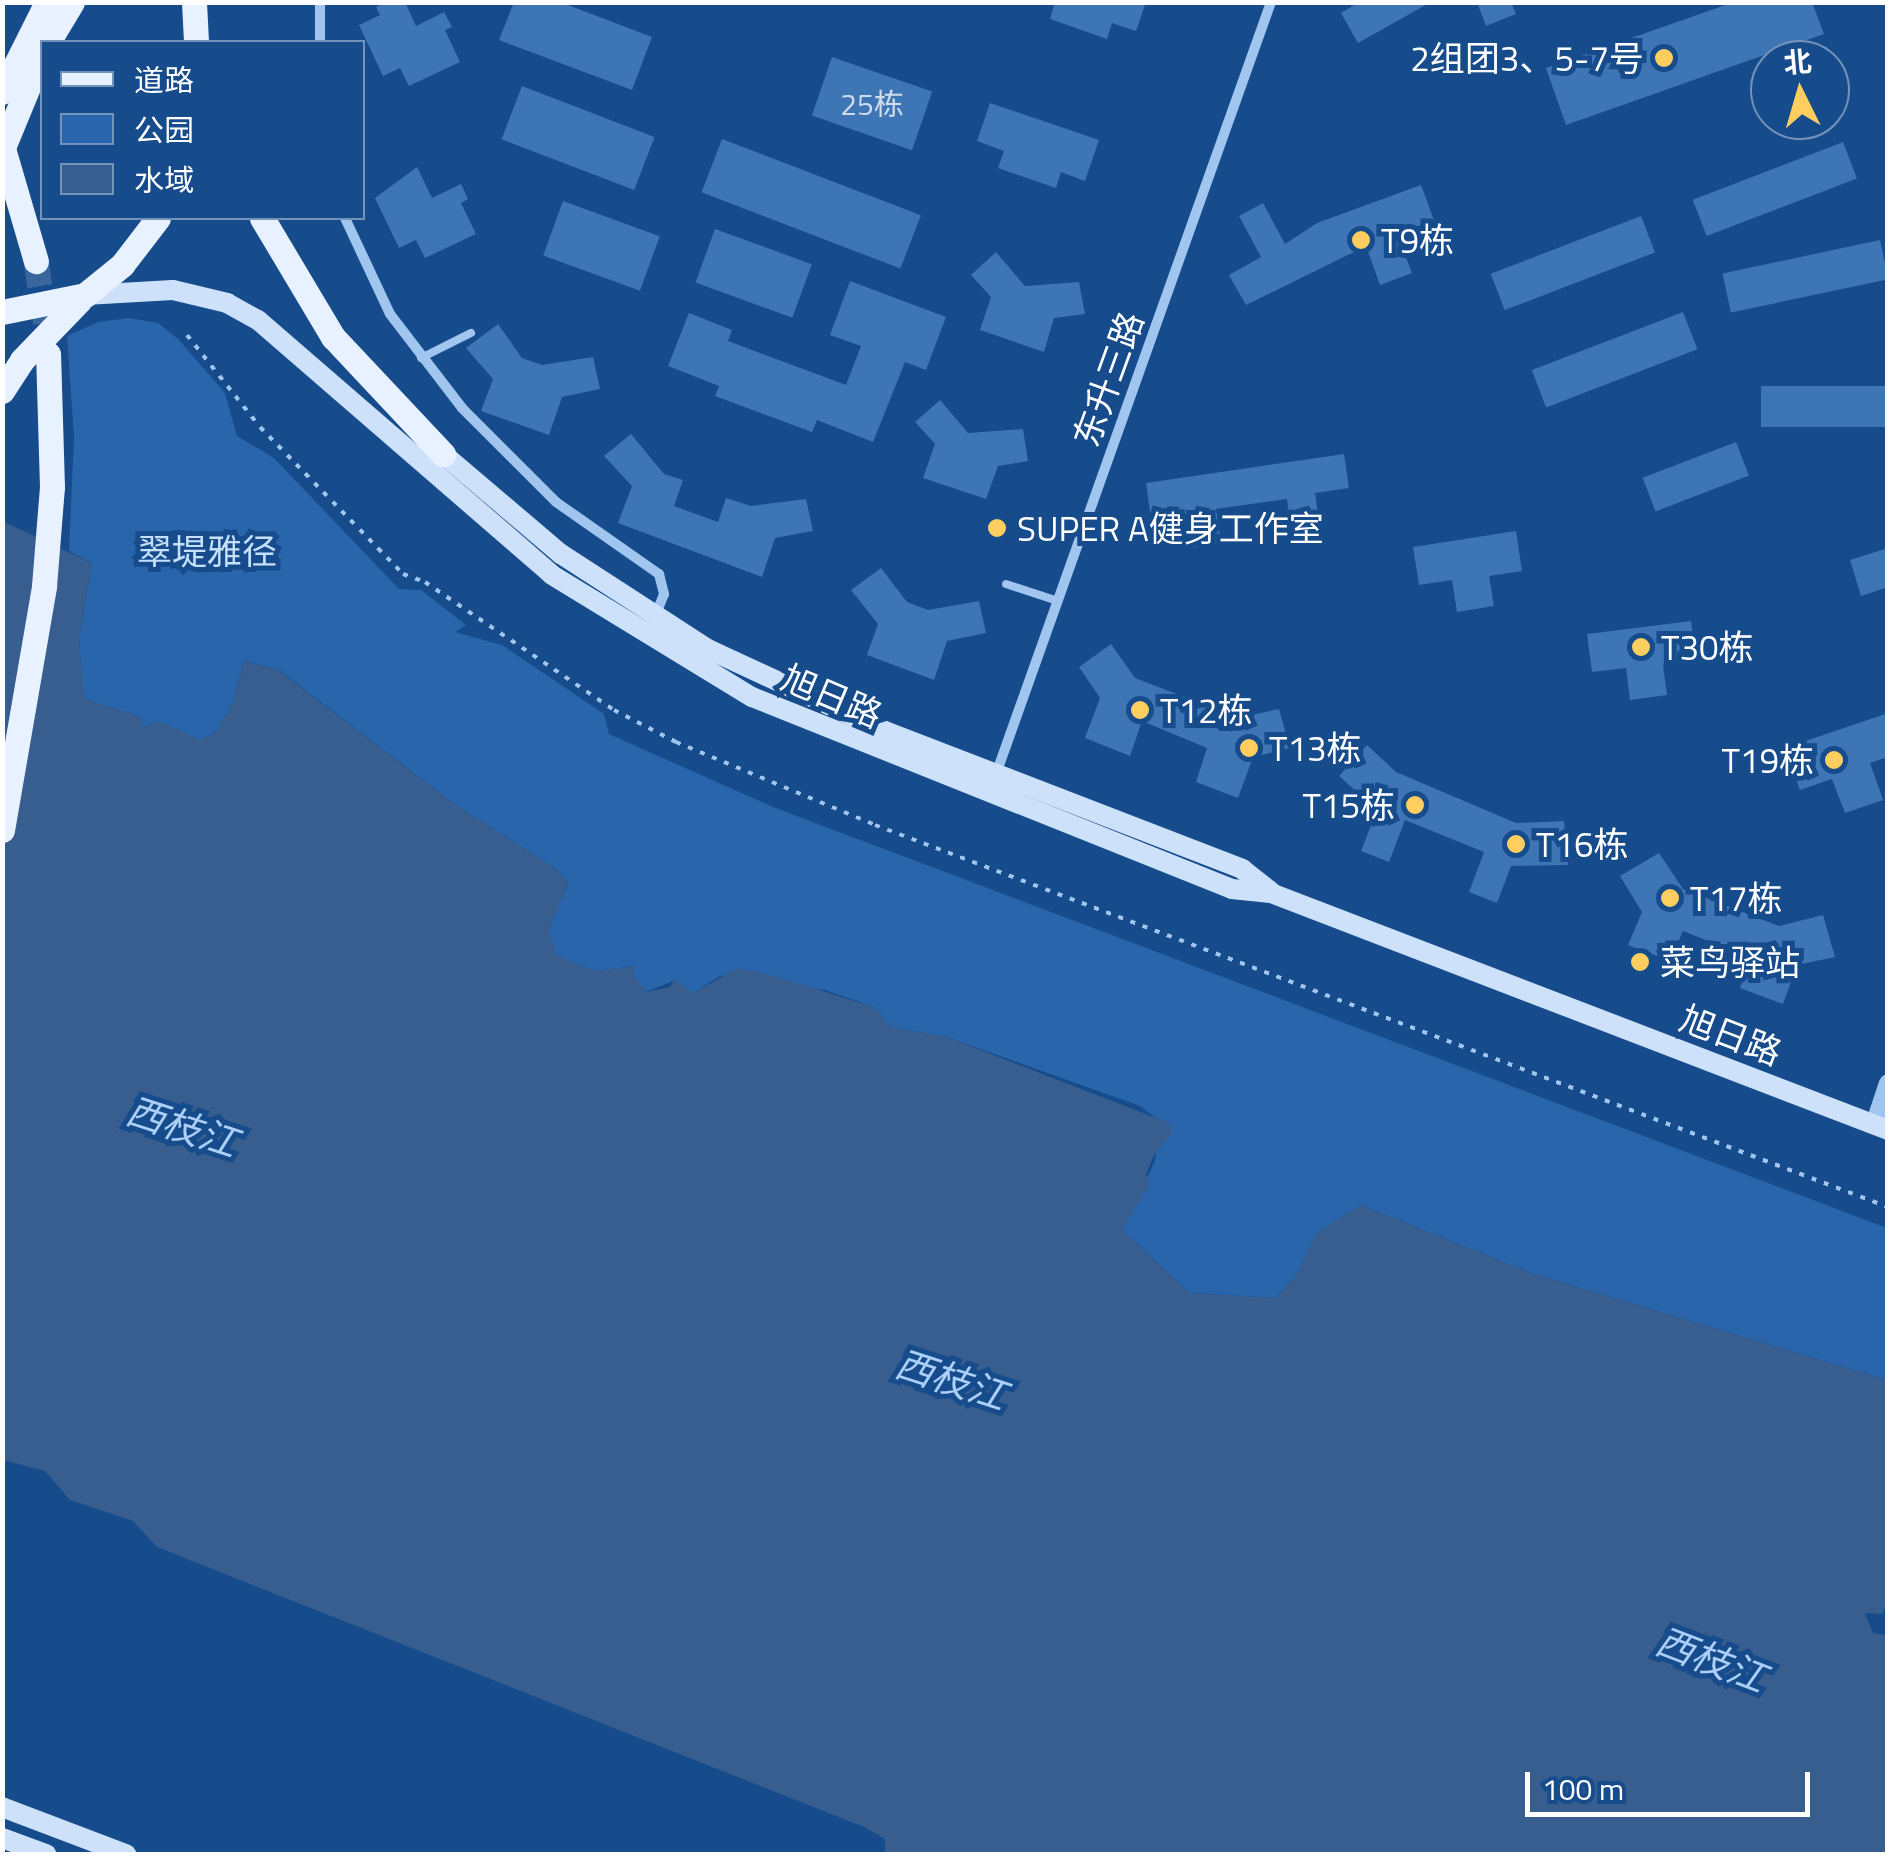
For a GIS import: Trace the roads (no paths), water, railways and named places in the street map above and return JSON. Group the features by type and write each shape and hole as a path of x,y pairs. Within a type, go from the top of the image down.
{"main road":[{"path":"2,92 47,2"},
{"path":"49,40 72,2"},
{"path":"198,29 209,2"},
{"path":"36,262 2,147 40,58"},
{"path":"2,390 41,350 84,295 122,265 156,220"},
{"path":"263,220 332,337 442,454"},
{"name":"旭日路","path":"84,295 173,290 243,311 298,349 417,462 574,591 752,697 1232,889 1271,893 1881,1127"},
{"path":"2,312 84,295"},
{"path":"2,830 43,600 52,486 41,350"},
{"name":"旭日路","path":"442,454 560,554 654,618 788,689 1242,869 1271,893"},
{"path":"2,1807 126,1854"},
{"path":"2,1838 46,1854"}],"street":[{"path":"320,2 320,40"},
{"name":"东升三路","path":"996,774 1271,2"},
{"path":"346,220 372,283 421,358 540,489 659,574 664,594 654,618"},
{"path":"1881,1127 1888,1083"}],"lane":[{"path":"421,358 471,332"},
{"path":"1006,584 1058,602"}],"water":[{"name":"西枝江","path":"2,521 92,563 79,639 84,699 139,716 143,727 159,721 200,740 215,733 232,705 244,661 278,670 454,804 556,869 568,883 549,929 557,956 595,971 636,966 633,974 646,992 670,987 675,979 693,993 738,968 774,976 874,1007 891,1027 947,1037 1169,1123 1172,1133 1154,1155 1146,1175 1150,1183 1122,1230 1190,1293 1276,1298 1298,1273 1316,1233 1361,1205 1531,1273 1887,1380 1887,1597 1883,1614 1865,1613 1873,1633 1887,1635 1887,1854 885,1854 885,1839 864,1827 157,1547 133,1521 70,1500 45,1471 3,1460"}],"tunnel":[{"path":"36,261 46,324"}],"place":[{"name":"2组团3、5-7号","path":"1664,58"},
{"name":"T9栋","path":"1361,240"},
{"name":"SUPER A健身工作室","path":"997,528"},
{"name":"T30栋","path":"1641,647"},
{"name":"T12栋","path":"1140,710"},
{"name":"T13栋","path":"1249,748"},
{"name":"T19栋","path":"1834,760"},
{"name":"T15栋","path":"1415,805"},
{"name":"T16栋","path":"1516,844"},
{"name":"T17栋","path":"1670,898"},
{"name":"菜鸟驿站","path":"1640,962"}],"park label":[{"name":"翠堤雅径","path":"207,551"}]}
